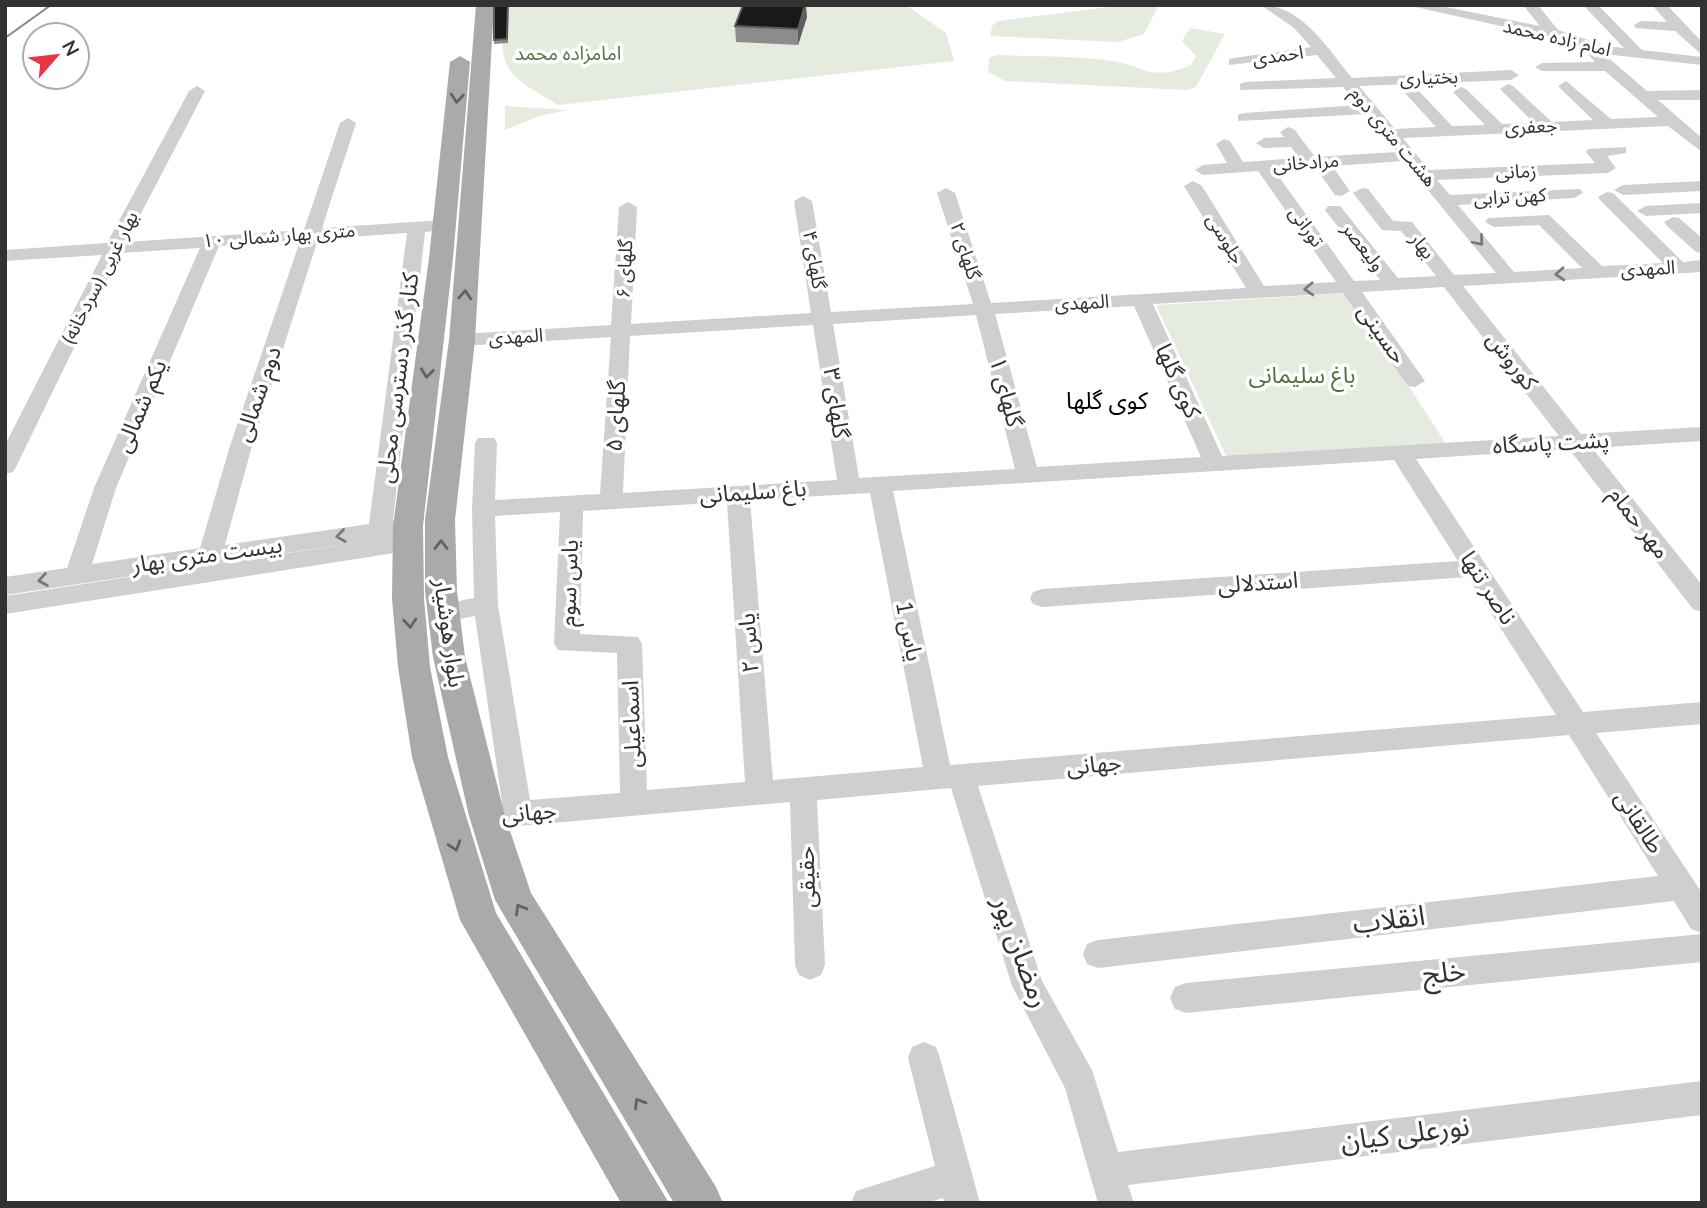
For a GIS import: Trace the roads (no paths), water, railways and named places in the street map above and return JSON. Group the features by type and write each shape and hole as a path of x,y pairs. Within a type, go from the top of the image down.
{"main road":[{"name":"بلوار هوشیار","path":"465,5 431,226 393,537 408,599 414,667 428,744 447,820 479,920 636,1186"},
{"name":"بلوار هوشیار","path":"485,5 462,340 440,520 443,613 449,657 502,815 514,900 700,1203"},
{"path":"636,1186 665,1147"}],"street":[{"name":"هشت متری دوم","path":"1268,5 1299,25 1509,277"},
{"name":"امام زاده محمد","path":"1415,5 1455,10 1553,33 1585,45 1640,56 1702,61"},
{"path":"1530,5 1553,33"},
{"path":"1590,5 1640,56"},
{"path":"1659,5 1702,51"},
{"path":"1676,59 1646,29 1680,27"},
{"path":"1585,45 1702,148"},
{"name":"احمدی","path":"1234,62 1321,50"},
{"path":"1542,68 1609,66"},
{"name":"بختیاری","path":"1245,87 1346,80 1510,82 1547,127"},
{"path":"1566,86 1607,124"},
{"name":"بهار غربی (سردخانه)","path":"5,467 114,248 197,91"},
{"path":"1412,92 1448,131"},
{"path":"1461,92 1498,129"},
{"path":"1643,96 1702,95"},
{"path":"1244,118 1370,109"},
{"name":"جعفری","path":"1390,134 1671,121"},
{"name":"دوم شمالی","path":"210,555 240,446 348,123"},
{"path":"1264,143 1292,137 1341,191"},
{"path":"1224,144 1238,168"},
{"name":"زمانی","path":"1425,175 1608,168 1594,152 1620,150"},
{"name":"مرادخانی","path":"1198,178 1238,168 1409,156"},
{"name":"تورانی","path":"1263,166 1349,287"},
{"name":"جلوسی","path":"1198,178 1258,292"},
{"path":"1678,267 1615,193 1702,186"},
{"name":"گلهای ۲","path":"946,193 984,309"},
{"name":"بهار","path":"1362,193 1388,226 1406,226 1450,281"},
{"name":"کهن ترابی","path":"1446,200 1574,193"},
{"name":"گلهای ۴","path":"803,201 824,319"},
{"name":"گلهای ۶","path":"621,331 628,208"},
{"path":"1646,211 1702,208"},
{"name":"ولیعصر","path":"1334,210 1393,284"},
{"path":"1494,222 1543,219 1597,272"},
{"path":"1673,222 1702,248"},
{"name":"۱۰ متری بهار شمالی","path":"5,256 431,226"},
{"name":"یکم شمالی","path":"76,574 105,488 212,241"},
{"name":"المهدی","path":"462,340 1702,266"},
{"name":"کوروش","path":"1450,281 1576,442"},
{"name":"حسینی","path":"1349,287 1415,381"},
{"name":"کوی گلها","path":"1141,299 1215,464"},
{"name":"گلهای ۱","path":"984,309 1028,475"},
{"name":"گلهای ۳","path":"824,319 849,486"},
{"name":"گلهای ۵","path":"611,501 621,331"},
{"name":"پشت پاسگاه","path":"1400,452 1701,436"},
{"name":"مهر حمام","path":"1576,442 1702,603"},
{"path":"486,443 483,509 486,605 502,815"},
{"name":"باغ سلیمانی","path":"483,509 1400,452"},
{"name":"ناصر تنها","path":"1400,452 1576,724"},
{"name":"یاس 1","path":"880,484 950,777"},
{"name":"یاس ۲","path":"738,493 760,793"},
{"name":"یاس سوم","path":"572,504 567,643 629,643"},
{"name":"بیست متری بهار","path":"5,586 210,555 393,537"},
{"name":"بیست متری بهار","path":"5,605 393,537"},
{"name":"استدلالی","path":"1042,598 1475,568"},
{"path":"443,613 486,605"},
{"name":"اسماعیلی","path":"629,643 634,804"},
{"name":"جهانی","path":"502,815 1702,713"},
{"name":"طالقانی","path":"1576,724 1702,919"},
{"name":"رمضان پور","path":"950,777 1028,986 1080,1082 1109,1170 1116,1203"},
{"name":"حقیقی","path":"803,789 810,965"},
{"name":"انقلاب","path":"1098,954 1681,887"},
{"name":"خلج","path":"1186,998 1702,948"},
{"path":"869,1203 959,1190 924,1058"},
{"name":"نورعلی کیان","path":"1109,1170 1702,1098"}],"tram line":[{"path":"5,38 51,5"}],"district":[{"name":"کوی گلها","path":"1107,401"}],"park label":[{"name":"امامزاده محمد","path":"568,54"}]}
